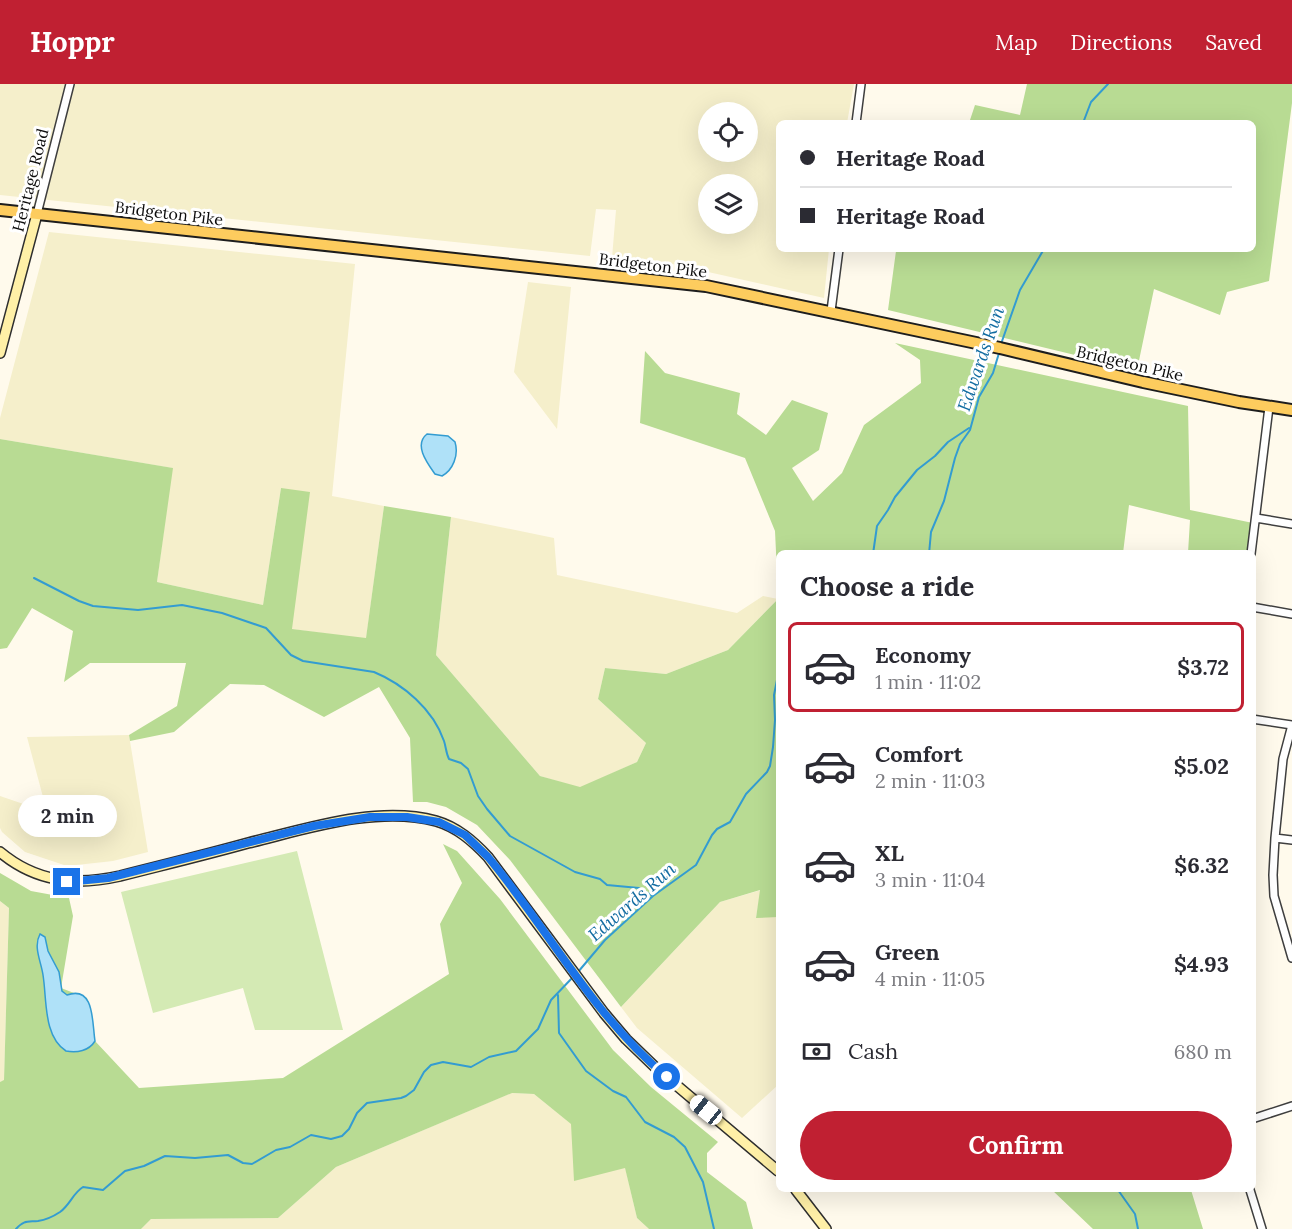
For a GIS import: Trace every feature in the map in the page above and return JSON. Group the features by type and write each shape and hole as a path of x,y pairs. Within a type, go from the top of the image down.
{"main road":[{"name":"Bridgeton Pike","path":"0,210 706,286 1000,348 1143,382 1292,410"}],"street":[{"name":"Heritage Road","path":"0,353 70,84"},
{"path":"856,120 861,84"},
{"path":"831,311 839,252"},
{"path":"1252,550 1269,407"},
{"path":"1256,518 1292,524"},
{"path":"1256,608 1292,614"},
{"path":"1256,719 1292,725 1282,759 1275,838 1274,896 1292,958"},
{"path":"0,852 20,867 41,877 67,882 87,881 120,876 340,821 381,817 431,820 455,829 480,848 521,899 610,1022 634,1048 776,1170"},
{"path":"1275,838 1292,840"},
{"path":"1256,1118 1292,1106"},
{"path":"798,1192 826,1229"},
{"path":"1251,1192 1263,1229"}],"shaded area":[{"path":"0,84 854,84 848,120 776,120 776,252 829,252 824,298 668,263 612,258 616,210 596,209 590,256 0,195"},
{"path":"49,232 355,264 332,496 384,506 366,639 291,629 281,488 263,605 157,582 172,468 0,439 0,418"},
{"path":"528,282 571,287 557,429 514,372"},
{"path":"451,517 554,538 557,575 737,613 763,596 776,599 728,650 666,674 605,668 598,699 646,743 637,762 580,788 540,776 436,655"},
{"path":"129,735 148,852 113,861 67,866 25,852 2,832 0,796 47,812 27,737"},
{"path":"761,890 756,917 776,917 776,1087 742,1118 637,1028 621,1007 720,902"},
{"path":"0,901 9,908 4,1081 0,1082"},
{"path":"511,1093 534,1094 625,1167 637,1218 649,1229 141,1229 151,1219 278,1218 336,1167"}],"green space":[{"path":"1027,84 1292,84 1292,103 1269,281 1227,292 1220,315 1154,289 1137,370 888,310 896,252 1256,252 1256,120 970,120 975,105 1020,115"},
{"path":"895,343 1188,406 1190,510 1253,523 1250,550 1188,550 1190,520 1129,505 1123,550 776,550 776,552 775,531 745,458 640,423 645,351 665,373 740,393 737,414 766,435 792,400 828,413 819,450 792,468 813,501 842,473 864,425 921,383 920,360"},
{"path":"0,439 173,468 157,582 263,605 281,488 310,492 292,629 366,638 384,506 451,517 436,655 540,776 580,787 637,762 646,743 598,699 605,668 666,674 728,650 776,601 776,917 756,918 760,890 720,902 621,1007 510,860 477,825 446,807 427,802 413,802 410,738 379,687 324,717 264,685 230,684 174,732 130,741 129,735 177,706 186,663 90,663 64,682 73,631 32,608 7,648 0,649"},
{"path":"443,844 457,851 500,899 613,1050 651,1087 718,1142 707,1153 707,1172 746,1202 753,1229 649,1229 637,1218 625,1168 574,1181 571,1124 534,1094 512,1093 336,1167 278,1218 151,1219 141,1229 0,1229 0,1082 4,1080 9,908 0,901 0,873 31,891 69,898 73,916 61,988 87,998 95,1041 139,1088 283,1078 449,974 440,924 462,883"},
{"path":"297,851 343,1030 255,1030 243,988 153,1013 121,892"},
{"path":"1054,1192 1192,1192 1203,1229 1093,1229"}],"water":[{"path":"427,434 448,436 455,442 454,462 442,476 435,474 423,454 421,443"},
{"path":"40,934 45,937 48,951 59,972 62,991 67,995 76,993 83,995 87,1000 92,1016 95,1041 86,1049 66,1051 53,1036 47,1016 43,975 37,949"}],"waterway":[{"name":"Edwards Run","path":"1084,120 1091,102 1108,84"},
{"name":"Edwards Run","path":"1001,344 1020,290 1042,252"},
{"path":"929,550 931,532 944,501 955,458 960,444 970,430 979,397 993,373 999,353"},
{"name":"Edwards Run","path":"874,550 877,526 895,497 917,470 948,442 969,428"},
{"path":"34,578 93,606 138,610 182,605 222,613 266,628 291,655 303,661 374,672 385,677 416,699 433,718 444,741 449,759 461,763 468,769 478,796 510,836 575,872 600,879 607,885 639,888 653,896"},
{"name":"Edwards Run","path":"578,972 605,940 653,896 696,865 712,835 717,829 730,822 746,794 767,772 773,747 776,685"},
{"name":"Edwards Run","path":"16,1229 24,1223 44,1220 58,1213 83,1187 103,1190 125,1171 144,1166 165,1156 195,1158 228,1155 243,1163 252,1164 276,1150 290,1147 311,1135 331,1139 342,1136 349,1129 357,1113 367,1103 406,1096 414,1090 424,1072 431,1065 443,1062 471,1067 489,1057 516,1051 538,1029 551,1000 574,976"},
{"path":"558,995 559,1033 586,1071 613,1091 626,1097 645,1122 674,1137 685,1147 703,1182 714,1229"},
{"path":"1119,1192 1135,1214 1138,1229"}],"route":[{"path":"67,882 108,878 314,826 349,820 400,817 439,822 465,835 480,848 533,915 610,1022 634,1048 667,1077"}]}
